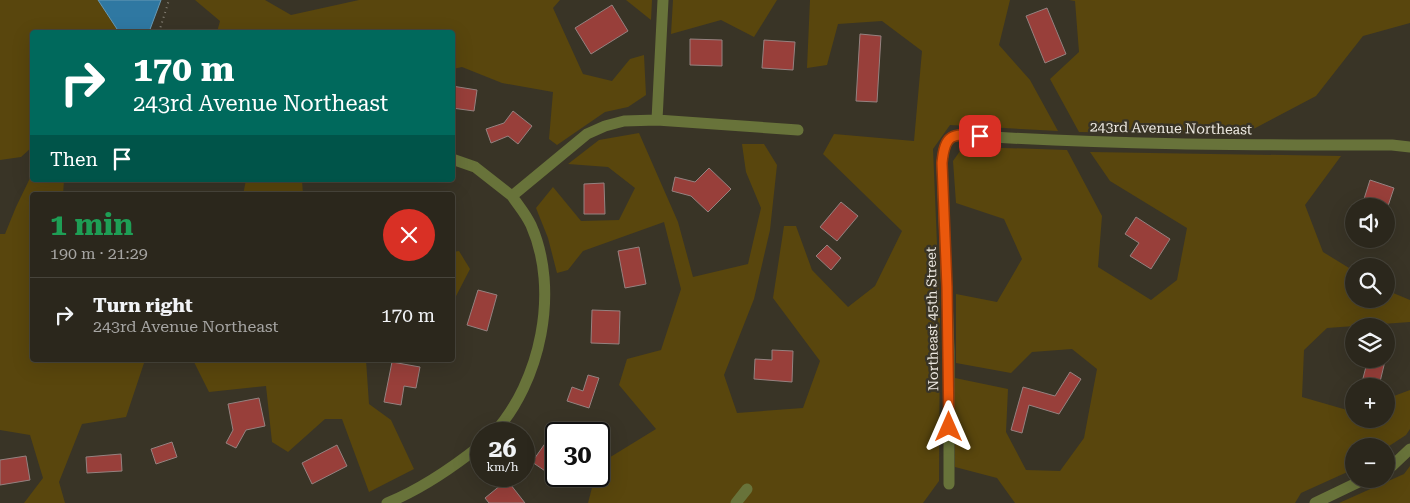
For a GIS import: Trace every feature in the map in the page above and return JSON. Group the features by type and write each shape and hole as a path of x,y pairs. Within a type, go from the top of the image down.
{"street":[{"path":"656,120 663,0"},
{"path":"512,196 587,134 605,126 624,121 656,120 798,130"},
{"name":"243rd Avenue Northeast","path":"943,153 948,141 955,135 1096,142 1233,145 1392,145 1410,147"},
{"name":"Northeast 45th Street","path":"943,153 948,342 948,484"},
{"path":"455,160 475,167 512,196 530,223 538,242 545,304 541,331 534,360 519,397 504,422"},
{"path":"1395,463 1410,449"},
{"path":"387,503 402,497 451,469 470,454"},
{"path":"1315,503 1346,488"},
{"path":"736,503 747,489"}],"path":[{"path":"161,30 169,0"}],"shaded area":[{"path":"0,0 98,0 117,30 30,30 30,149 21,157 0,160"},
{"path":"195,0 265,0 291,15 359,0 560,0 553,8 583,74 612,81 630,59 644,55 646,95 628,107 605,112 557,145 549,139 553,92 502,83 462,67 455,69 455,30 218,30 220,21"},
{"path":"626,0 652,0 651,20"},
{"path":"673,0 777,0 754,37 721,20 671,34"},
{"path":"810,0 1010,0 999,45 1030,80 1058,131 950,125 933,149 940,315 939,481 923,503 588,503 592,487 610,487 610,457 656,429 619,385 627,359 661,350 681,289 664,222 583,251 568,270 557,273 548,238 536,208 553,187 581,221 619,220 635,188 608,167 568,164 599,140 639,133 678,222 693,277 748,264 761,208 746,172 742,144 764,144 777,165 770,230 754,299 724,375 737,413 803,408 820,361 773,298 784,226 796,226 812,270 848,307 875,286 902,231 823,154 834,134 914,141 922,51 882,21 838,24 827,65 807,68"},
{"path":"1069,0 1410,0 1410,23 1363,36 1316,96 1242,135 1079,132 1050,79 1079,52 1075,1"},
{"path":"973,147 1067,150 1102,216 1098,267 1151,300 1177,280 1187,228 1110,181 1090,152 1341,156 1305,205 1323,252 1345,265 1345,308 1395,308 1395,294 1410,300 1410,322 1395,323 1395,318 1345,318 1345,327 1327,328 1304,350 1302,397 1345,409 1345,428 1395,428 1395,396 1410,390 1410,429 1406,435 1395,442 1395,438 1345,438 1345,473 1301,493 1295,503 1015,503 997,478 955,467 955,378 1008,389 1006,432 1026,470 1060,471 1084,438 1097,369 1072,349 1032,352 1011,373 956,363 956,294 997,302 1022,259 1004,219 956,203 953,161 960,151"},
{"path":"30,178 30,182 64,182 63,192 30,192 30,362 144,362 126,417 82,424 59,482 65,503 24,503 43,478 30,435 0,430 0,234 5,234"},
{"path":"246,182 302,182 303,192 244,192"},
{"path":"459,251 470,269 455,298 455,252"},
{"path":"194,362 366,362 369,404 391,420 414,469 369,492 342,419 325,419 288,452 272,442 266,386 209,392"},
{"path":"1410,466 1410,503 1339,503 1373,488 1395,488 1395,478 1404,474"}],"water":[{"path":"98,0 161,0 150,30 117,29"}],"building":[{"path":"612,5 628,31 591,54 575,28"},
{"path":"1047,8 1066,54 1045,63 1026,16"},
{"path":"860,34 881,36 877,102 856,101"},
{"path":"690,39 722,40 722,66 690,65"},
{"path":"764,40 795,42 793,70 762,68"},
{"path":"455,86 477,90 474,111 455,108"},
{"path":"513,111 532,126 518,144 508,136 491,143 486,129 504,123"},
{"path":"709,168 731,189 708,212 691,196 672,191 675,177 695,182"},
{"path":"1370,180 1394,188 1391,198 1364,198"},
{"path":"604,183 605,214 584,214 584,184"},
{"path":"841,202 858,216 837,241 820,227"},
{"path":"1136,217 1170,239 1151,269 1130,256 1139,243 1125,234"},
{"path":"827,245 841,258 831,270 816,256"},
{"path":"639,247 646,284 625,288 618,251"},
{"path":"478,290 497,295 487,331 467,325"},
{"path":"592,310 620,311 619,344 591,343"},
{"path":"772,350 793,351 792,382 754,379 755,359 772,360"},
{"path":"392,362 420,367 416,388 404,386 401,405 384,402"},
{"path":"1366,368 1383,368 1381,378 1363,378"},
{"path":"1070,372 1081,379 1059,414 1029,405 1022,433 1011,430 1023,387 1055,396"},
{"path":"588,375 599,378 589,408 567,401 572,387 583,391"},
{"path":"259,398 265,426 246,430 236,448 226,443 233,430 228,404"},
{"path":"172,442 177,457 156,464 151,449"},
{"path":"545,444 545,471 535,464 535,458"},
{"path":"337,445 347,466 312,484 302,463"},
{"path":"121,454 122,471 87,473 86,457"},
{"path":"26,456 30,480 0,485 0,460"},
{"path":"498,487 512,487 525,503 489,503 485,498"}],"route":[{"path":"949,427 949,351 943,153 948,141 955,135 980,136"}]}
